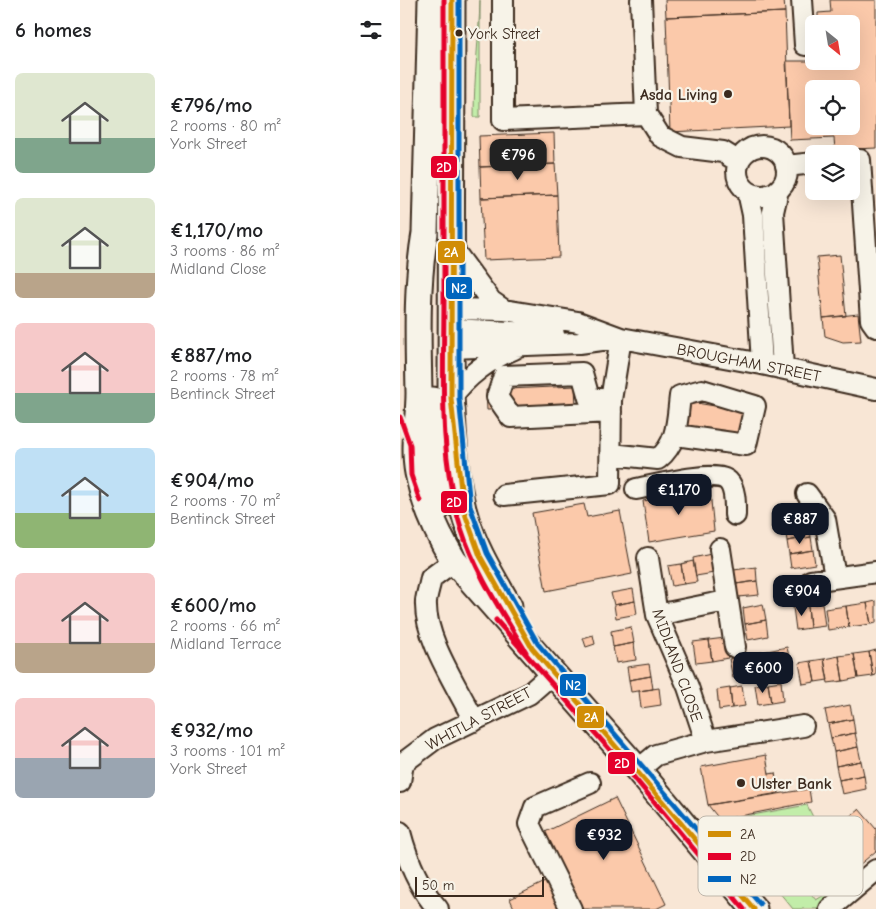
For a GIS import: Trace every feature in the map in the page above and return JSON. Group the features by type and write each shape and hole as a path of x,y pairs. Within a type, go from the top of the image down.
{"main road":[{"path":"431,0 425,233 420,262 440,535"},
{"path":"452,0 452,248 425,330 417,444 418,473 440,535 454,561 638,770 698,842"},
{"path":"400,286 420,262"},
{"path":"425,330 451,398 463,508 480,556 532,648"},
{"path":"400,393 417,444"},
{"path":"743,896 754,909"}],"street":[{"path":"503,0 503,120 646,114"},
{"path":"640,0 646,114 660,136 682,147 723,152 739,162"},
{"path":"802,0 805,45"},
{"path":"762,364 753,215 748,192 738,178 739,162 750,150 766,147 780,154 786,166 786,176 778,190 773,212 784,368"},
{"path":"862,160 871,320 876,327"},
{"path":"786,166 805,164"},
{"path":"748,192 763,196 778,190"},
{"path":"452,248 491,300 504,310"},
{"name":"BROUGHAM STREET","path":"425,330 504,310 578,322 621,338 784,368 876,389"},
{"path":"425,330 560,334 579,343"},
{"name":"BROUGHAM STREET","path":"425,330 518,347 621,338"},
{"path":"504,495 610,484 611,406 621,338"},
{"path":"451,398 458,388 478,371 498,356 518,347"},
{"path":"582,373 589,398 611,406 511,417 498,397 504,376 582,373"},
{"path":"611,454 658,459 667,452 676,435 680,396 702,390 755,406 746,445 676,435"},
{"path":"658,459 664,484"},
{"path":"636,489 720,477 728,481 734,493 735,515"},
{"path":"807,494 825,519 835,577"},
{"path":"720,549 726,601 735,648"},
{"name":"MIDLAND CLOSE","path":"648,558 657,615 688,687 706,741"},
{"path":"454,561 431,578 426,601 429,624 440,654 474,721"},
{"path":"811,581 876,572"},
{"path":"657,615 726,601"},
{"name":"WHITLA STREET","path":"401,773 435,739 529,694 553,673"},
{"path":"638,770 656,755 706,741 803,726"},
{"path":"571,909 528,824 535,807 590,783"},
{"path":"400,832 404,848 426,896 438,909"},
{"path":"863,881 876,870"},
{"path":"830,909 845,896"}],"green space":[{"path":"480,0 480,117 474,117 475,87"},
{"path":"807,805 812,816 747,816"},
{"path":"782,896 813,896 816,900 823,896 831,898 817,909 793,909"}],"building":[{"path":"665,0 784,0 785,12 666,17"},
{"path":"830,0 876,0 876,148 860,149 860,145 835,145 834,138 790,140 786,61 805,61 805,70 860,70 860,15 818,15 818,13 831,12"},
{"name":"Asda Living","path":"785,12 789,126 670,132 666,17"},
{"path":"554,133 555,164 480,167 479,136"},
{"path":"555,164 557,195 481,198 480,167"},
{"path":"557,195 559,257 484,260 481,198"},
{"path":"840,255 846,316 823,318 817,257"},
{"path":"858,314 861,341 843,342 825,336 823,318"},
{"path":"575,386 576,407 487,410 486,390"},
{"path":"690,402 746,411 741,439 686,430"},
{"path":"710,491 714,531 649,542 643,501"},
{"path":"584,504 587,517 620,511 632,574 546,591 532,513"},
{"path":"807,510 809,523 785,527 783,514"},
{"path":"809,523 811,537 787,541 785,527"},
{"path":"811,537 813,550 789,554 787,541"},
{"path":"813,550 815,564 791,568 789,554"},
{"path":"711,554 714,573 696,576 693,558"},
{"path":"693,561 697,582 684,584 681,564"},
{"path":"681,564 684,584 672,586 668,566"},
{"path":"756,567 757,581 736,584 734,570"},
{"path":"757,581 759,595 738,597 736,584"},
{"path":"633,589 635,601 614,605 611,593"},
{"path":"635,601 637,614 616,618 614,605"},
{"path":"876,601 876,623 871,624 867,603"},
{"path":"822,603 825,626 810,628 808,605"},
{"path":"867,603 871,624 849,627 846,606"},
{"path":"763,604 766,620 745,624 743,608"},
{"path":"808,605 810,628 796,630 793,607"},
{"path":"846,606 849,627 828,630 825,609"},
{"path":"766,620 768,636 748,640 745,624"},
{"path":"631,627 634,643 613,647 611,631"},
{"path":"593,635 595,644 586,647 583,638"},
{"path":"725,638 728,658 712,661 709,640"},
{"path":"709,640 712,661 696,663 693,642"},
{"path":"634,643 636,660 616,663 613,647"},
{"path":"787,647 792,672 748,681 743,656"},
{"path":"876,650 876,675 873,676 869,652"},
{"path":"869,652 873,676 858,678 854,654"},
{"path":"854,654 858,678 843,681 839,656"},
{"path":"839,656 843,681 828,683 824,659"},
{"path":"742,657 745,675 733,678 729,659"},
{"path":"824,659 828,680 815,682 811,661"},
{"path":"811,661 815,682 803,684 799,663"},
{"path":"649,664 651,676 629,680 627,667"},
{"path":"651,676 653,689 631,692 629,680"},
{"path":"781,681 783,701 771,703 768,683"},
{"path":"768,683 771,703 758,705 755,685"},
{"path":"742,686 745,706 732,708 730,688"},
{"path":"659,688 661,705 641,708 639,691"},
{"path":"730,688 732,708 719,710 717,690"},
{"path":"850,705 853,719 828,724 825,710"},
{"path":"853,719 855,733 831,738 828,724"},
{"path":"855,733 858,747 834,752 831,738"},
{"path":"858,747 861,761 836,766 834,752"},
{"name":"Ulster Bank","path":"766,755 769,774 775,773 779,793 708,805 701,767"},
{"path":"861,761 864,775 839,780 836,766"},
{"path":"864,775 866,789 842,794 839,780"},
{"path":"809,789 811,802 740,816 717,816 708,805"},
{"path":"615,798 666,904 656,909 580,909 543,833"},
{"path":"859,809 876,829 876,851 863,862 863,816 850,816"},
{"path":"547,881 561,909 512,909 514,908 510,899"}],"transit line":[{"name":"2D","path":"444,0 443,385 449,472 454,500 467,544 490,592 526,652"},
{"name":"2A","path":"452,0 451,398 463,508 480,556 532,648 698,843"},
{"name":"N2","path":"459,0 459,398 470,506 487,553 538,644 698,831"},
{"name":"2D","path":"400,417 410,445 411,475 420,501"},
{"name":"2D","path":"496,620 632,775 698,854"},
{"name":"2D","path":"733,896 744,909"},
{"name":"2A","path":"743,896 754,909"},
{"name":"N2","path":"753,896 760,904"}],"place":[{"name":"York Street","path":"459,33"},
{"name":"Asda Living","path":"728,94"},
{"name":"Ulster Bank","path":"741,783"}]}
